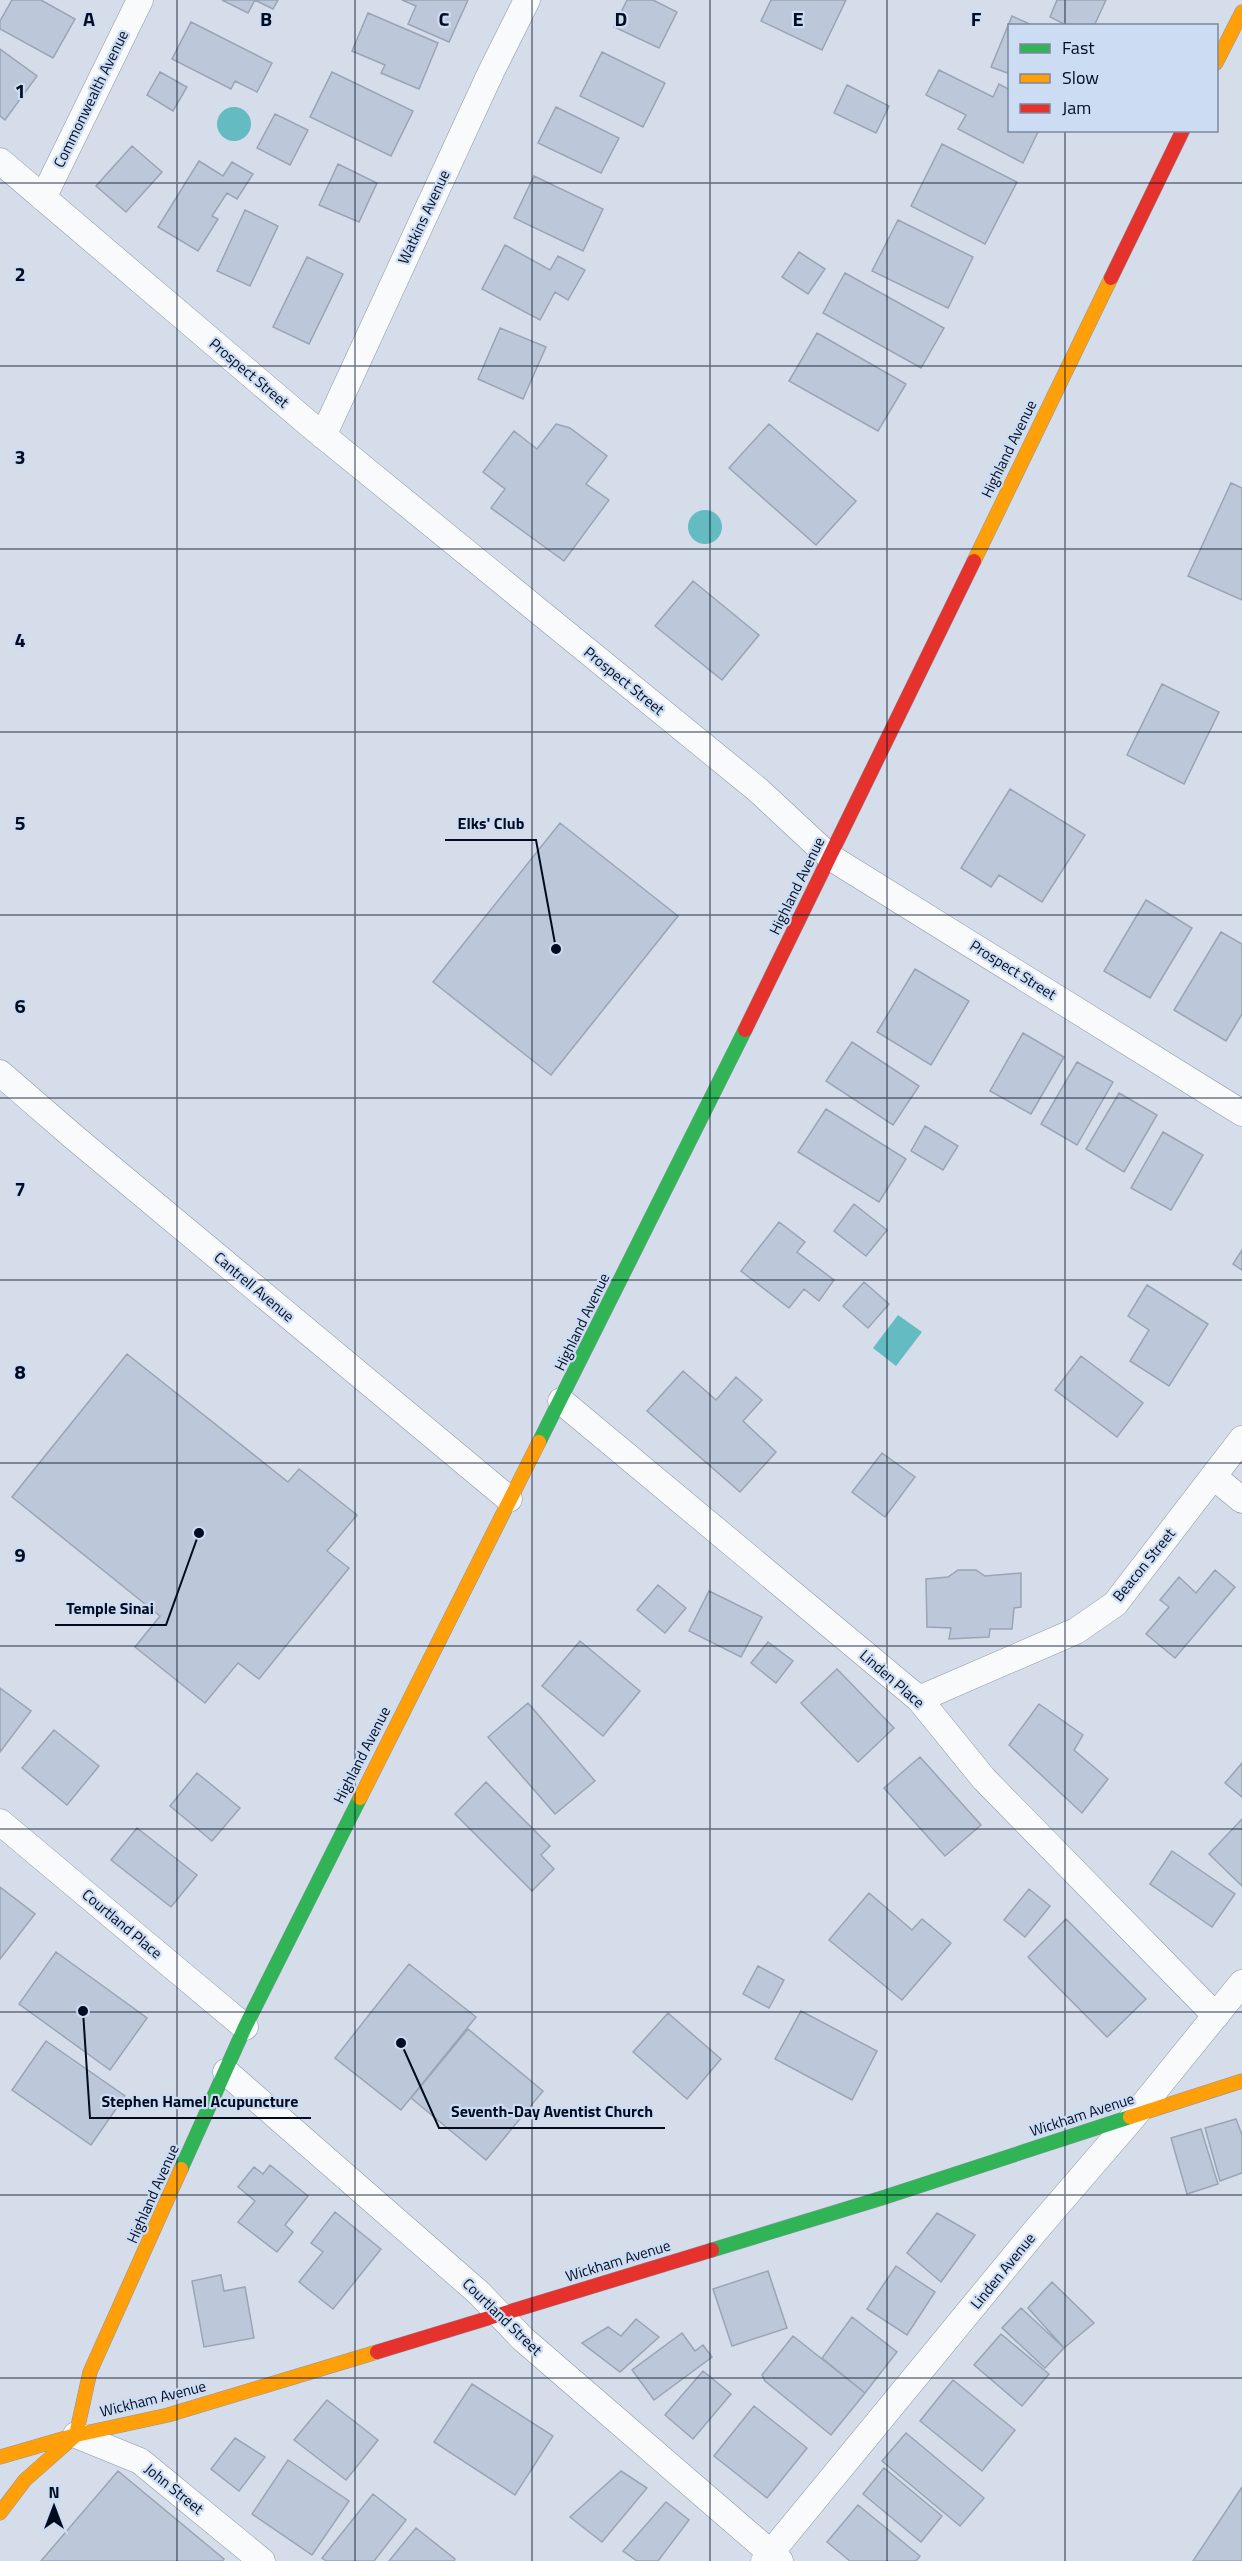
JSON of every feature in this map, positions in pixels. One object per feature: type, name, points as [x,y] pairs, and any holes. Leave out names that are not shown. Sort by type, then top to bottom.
[{"type":"street","name":"Commonwealth Avenue","points":[[43,198],[140,0]]},
{"type":"street","name":"Watkins Avenue","points":[[323,435],[491,72],[527,0]]},
{"type":"street","points":[[1218,59],[1242,12]]},
{"type":"street","name":"Highland Avenue","points":[[76,2435],[90,2372],[245,2027],[509,1499],[561,1401],[830,857],[1182,132]]},
{"type":"street","name":"Prospect Street","points":[[0,161],[323,435],[758,790],[830,857],[1242,1113]]},
{"type":"street","name":"Cantrell Avenue","points":[[0,1073],[509,1499]]},
{"type":"street","name":"Linden Place","points":[[561,1401],[919,1699],[984,1779],[1216,2016]]},
{"type":"street","name":"Beacon Street","points":[[919,1699],[1076,1631],[1115,1604],[1242,1439]]},
{"type":"street","points":[[1214,1477],[1242,1500]]},
{"type":"street","name":"Courtland Place","points":[[0,1822],[245,2027]]},
{"type":"street","name":"Linden Avenue","points":[[772,2559],[1029,2240],[1136,2115],[1242,1983]]},
{"type":"street","name":"Courtland Street","points":[[226,2072],[479,2293],[523,2339],[772,2559]]},
{"type":"street","name":"Wickham Avenue","points":[[0,2457],[76,2435],[168,2415],[882,2198],[1242,2081]]},
{"type":"street","points":[[0,2513],[19,2487],[76,2435]]},
{"type":"street","name":"John Street","points":[[76,2435],[140,2461],[262,2561]]},
{"type":"water","points":[[234,107],[246,112],[251,124],[246,136],[234,141],[222,136],[217,124],[222,112]]},
{"type":"water","points":[[705,510],[717,515],[722,527],[717,539],[705,544],[693,539],[688,527],[693,515]]},
{"type":"water","points":[[898,1315],[922,1332],[896,1366],[873,1348]]},
{"type":"building","points":[[12,0],[41,0],[75,19],[53,58],[0,29],[0,21]]},
{"type":"building","points":[[222,0],[255,0],[248,13]]},
{"type":"building","points":[[255,0],[278,0],[273,9]]},
{"type":"building","points":[[402,0],[468,0],[449,42],[408,24],[416,6]]},
{"type":"building","points":[[627,0],[653,0],[677,12],[659,48],[614,27]]},
{"type":"building","points":[[771,0],[846,0],[822,50],[761,21]]},
{"type":"building","points":[[1057,0],[1106,0],[1095,24],[1064,24],[1050,17]]},
{"type":"building","points":[[368,13],[438,43],[419,89],[381,73],[385,65],[352,51]]},
{"type":"building","points":[[1012,16],[1030,24],[1009,24]]},
{"type":"building","points":[[191,22],[272,63],[257,92],[235,81],[231,89],[172,59]]},
{"type":"building","points":[[1008,26],[1008,73],[991,67]]},
{"type":"building","points":[[0,49],[37,76],[5,120],[0,116]]},
{"type":"building","points":[[602,52],[665,83],[643,127],[580,96]]},
{"type":"building","points":[[939,70],[993,97],[999,84],[1008,89],[1008,132],[1038,132],[1023,163],[958,129],[966,115],[926,95]]},
{"type":"building","points":[[160,72],[187,87],[173,111],[147,95]]},
{"type":"building","points":[[332,72],[413,111],[391,156],[310,117]]},
{"type":"building","points":[[847,85],[889,106],[876,133],[834,113]]},
{"type":"building","points":[[556,107],[619,138],[601,173],[538,143]]},
{"type":"building","points":[[275,114],[308,130],[290,165],[257,148]]},
{"type":"building","points":[[942,144],[1017,182],[985,244],[911,206]]},
{"type":"building","points":[[132,146],[162,172],[126,212],[96,186]]},
{"type":"building","points":[[199,161],[223,176],[232,162],[253,174],[237,199],[227,193],[212,216],[218,219],[198,251],[158,227]]},
{"type":"building","points":[[338,164],[377,183],[359,222],[319,205]]},
{"type":"building","points":[[534,176],[603,209],[583,251],[514,218]]},
{"type":"building","points":[[245,210],[278,226],[250,286],[217,271]]},
{"type":"building","points":[[898,220],[973,257],[948,308],[872,271]]},
{"type":"building","points":[[505,245],[550,270],[558,256],[585,270],[568,300],[555,292],[540,320],[482,289]]},
{"type":"building","points":[[799,252],[825,269],[808,294],[782,277]]},
{"type":"building","points":[[307,257],[343,274],[309,344],[273,327]]},
{"type":"building","points":[[845,273],[944,328],[921,368],[823,313]]},
{"type":"building","points":[[500,328],[546,347],[523,399],[478,379]]},
{"type":"building","points":[[817,333],[906,384],[878,431],[789,381]]},
{"type":"building","points":[[556,424],[570,428],[607,456],[586,484],[609,500],[564,561],[491,508],[505,489],[483,472],[514,431],[537,449]]},
{"type":"building","points":[[769,424],[856,501],[816,545],[729,468]]},
{"type":"building","points":[[1231,483],[1242,488],[1242,600],[1188,576]]},
{"type":"building","points":[[693,581],[759,635],[722,680],[655,626]]},
{"type":"building","points":[[1162,684],[1219,712],[1184,784],[1127,755]]},
{"type":"building","points":[[1010,789],[1085,835],[1042,902],[999,875],[991,887],[961,868]]},
{"type":"building","points":[[560,823],[678,916],[551,1075],[433,982]]},
{"type":"building","points":[[1146,900],[1192,928],[1150,998],[1104,971]]},
{"type":"building","points":[[1221,932],[1242,944],[1242,1014],[1226,1041],[1174,1010]]},
{"type":"building","points":[[915,969],[969,1001],[931,1065],[877,1032]]},
{"type":"building","points":[[1023,1033],[1064,1057],[1031,1114],[990,1091]]},
{"type":"building","points":[[852,1042],[919,1086],[893,1125],[826,1081]]},
{"type":"building","points":[[1077,1062],[1113,1082],[1077,1145],[1041,1124]]},
{"type":"building","points":[[1119,1093],[1157,1115],[1124,1172],[1086,1149]]},
{"type":"building","points":[[826,1109],[906,1159],[879,1202],[798,1152]]},
{"type":"building","points":[[925,1126],[958,1146],[943,1170],[911,1151]]},
{"type":"building","points":[[1163,1132],[1203,1155],[1171,1210],[1131,1188]]},
{"type":"building","points":[[854,1204],[887,1230],[866,1256],[834,1231]]},
{"type":"building","points":[[779,1222],[805,1242],[797,1252],[834,1280],[819,1301],[804,1289],[789,1308],[741,1271]]},
{"type":"building","points":[[1242,1250],[1242,1270],[1233,1264]]},
{"type":"building","points":[[864,1282],[889,1304],[868,1328],[843,1306]]},
{"type":"building","points":[[1147,1285],[1208,1324],[1169,1386],[1130,1361],[1149,1330],[1128,1316]]},
{"type":"building","points":[[127,1354],[288,1482],[299,1469],[357,1515],[327,1551],[349,1568],[259,1679],[238,1663],[205,1703],[135,1647],[160,1616],[12,1497]]},
{"type":"building","points":[[1081,1356],[1143,1403],[1117,1437],[1055,1390]]},
{"type":"building","points":[[683,1371],[716,1400],[736,1377],[762,1400],[743,1421],[776,1452],[740,1492],[647,1411]]},
{"type":"building","points":[[882,1453],[915,1477],[885,1517],[852,1492]]},
{"type":"building","points":[[958,1570],[976,1570],[985,1576],[1021,1573],[1021,1607],[1014,1608],[1012,1629],[990,1629],[989,1637],[949,1639],[951,1628],[927,1627],[926,1579],[948,1577]]},
{"type":"building","points":[[1215,1570],[1235,1587],[1175,1658],[1146,1634],[1169,1607],[1160,1600],[1179,1577],[1196,1593]]},
{"type":"building","points":[[658,1585],[686,1608],[665,1633],[637,1610]]},
{"type":"building","points":[[709,1591],[762,1617],[741,1657],[689,1631]]},
{"type":"building","points":[[580,1641],[640,1691],[603,1736],[542,1686]]},
{"type":"building","points":[[768,1642],[793,1661],[776,1683],[751,1663]]},
{"type":"building","points":[[837,1669],[894,1728],[858,1762],[801,1703]]},
{"type":"building","points":[[0,1688],[31,1711],[0,1752]]},
{"type":"building","points":[[528,1703],[595,1781],[555,1814],[488,1737]]},
{"type":"building","points":[[1039,1704],[1083,1735],[1074,1750],[1108,1779],[1082,1813],[1009,1745]]},
{"type":"building","points":[[54,1730],[99,1766],[67,1805],[22,1768]]},
{"type":"building","points":[[920,1757],[981,1825],[945,1856],[884,1788]]},
{"type":"building","points":[[1242,1763],[1242,1797],[1225,1783]]},
{"type":"building","points":[[197,1773],[240,1808],[212,1841],[170,1806]]},
{"type":"building","points":[[486,1782],[550,1846],[541,1855],[554,1869],[532,1891],[455,1814]]},
{"type":"building","points":[[1242,1819],[1242,1886],[1209,1854]]},
{"type":"building","points":[[137,1828],[197,1875],[171,1907],[111,1860]]},
{"type":"building","points":[[1172,1851],[1235,1894],[1212,1927],[1150,1884]]},
{"type":"building","points":[[0,1887],[35,1914],[0,1959]]},
{"type":"building","points":[[1029,1889],[1050,1906],[1025,1937],[1004,1920]]},
{"type":"building","points":[[869,1893],[912,1930],[922,1919],[951,1943],[902,2000],[829,1940]]},
{"type":"building","points":[[1066,1919],[1146,1999],[1107,2037],[1028,1957]]},
{"type":"building","points":[[56,1952],[147,2018],[110,2070],[19,2004]]},
{"type":"building","points":[[409,1964],[476,2017],[401,2110],[335,2058]]},
{"type":"building","points":[[758,1966],[784,1980],[769,2008],[743,1994]]},
{"type":"building","points":[[801,2011],[877,2051],[852,2100],[775,2059]]},
{"type":"building","points":[[668,2013],[721,2059],[687,2099],[633,2052]]},
{"type":"building","points":[[468,2029],[543,2091],[486,2160],[411,2098]]},
{"type":"building","points":[[46,2041],[125,2096],[91,2145],[12,2090]]},
{"type":"building","points":[[1236,2119],[1242,2135],[1242,2173],[1220,2181],[1205,2128]]},
{"type":"building","points":[[1201,2129],[1218,2184],[1187,2194],[1171,2138]]},
{"type":"building","points":[[270,2165],[308,2196],[285,2225],[293,2232],[277,2252],[238,2222],[255,2201],[238,2187],[254,2167],[263,2174]]},
{"type":"building","points":[[335,2212],[381,2249],[333,2309],[299,2282],[323,2252],[311,2243]]},
{"type":"building","points":[[937,2213],[975,2235],[941,2282],[907,2253]]},
{"type":"building","points":[[896,2266],[935,2292],[907,2335],[867,2309]]},
{"type":"building","points":[[768,2271],[787,2328],[732,2346],[713,2289]]},
{"type":"building","points":[[221,2275],[224,2291],[245,2287],[254,2338],[204,2347],[192,2281]]},
{"type":"building","points":[[1052,2282],[1094,2323],[1064,2348],[1028,2308]]},
{"type":"building","points":[[1021,2308],[1064,2348],[1045,2368],[1002,2328]]},
{"type":"building","points":[[852,2317],[897,2352],[865,2393],[822,2358]]},
{"type":"building","points":[[636,2319],[659,2337],[620,2372],[582,2343],[608,2327],[621,2336]]},
{"type":"building","points":[[682,2333],[695,2351],[703,2345],[712,2357],[654,2400],[632,2370]]},
{"type":"building","points":[[1001,2334],[1049,2374],[1022,2406],[974,2365]]},
{"type":"building","points":[[793,2336],[865,2393],[831,2435],[765,2381],[762,2375]]},
{"type":"building","points":[[703,2371],[731,2394],[693,2439],[665,2415]]},
{"type":"building","points":[[953,2380],[1015,2430],[982,2471],[920,2421]]},
{"type":"building","points":[[472,2384],[553,2436],[515,2495],[434,2442]]},
{"type":"building","points":[[327,2400],[378,2440],[346,2480],[294,2440]]},
{"type":"building","points":[[754,2406],[807,2448],[767,2498],[714,2456]]},
{"type":"building","points":[[906,2433],[984,2498],[960,2526],[882,2461]]},
{"type":"building","points":[[235,2438],[265,2457],[239,2491],[211,2469]]},
{"type":"building","points":[[288,2460],[349,2501],[312,2555],[252,2514]]},
{"type":"building","points":[[884,2468],[942,2516],[921,2542],[863,2494]]},
{"type":"building","points":[[118,2471],[224,2559],[223,2561],[41,2561]]},
{"type":"building","points":[[621,2471],[647,2488],[602,2542],[570,2517]]},
{"type":"building","points":[[1242,2487],[1242,2561],[1193,2561],[1240,2490]]},
{"type":"building","points":[[373,2494],[406,2520],[374,2561],[326,2561],[322,2558]]},
{"type":"building","points":[[666,2502],[689,2520],[658,2561],[637,2561],[623,2551]]},
{"type":"building","points":[[858,2505],[920,2556],[916,2561],[850,2561],[827,2542]]},
{"type":"building","points":[[416,2528],[455,2559],[454,2561],[389,2561]]},
{"type":"traffic: fast","points":[[539,1442],[745,1030]]},
{"type":"traffic: fast","points":[[181,2169],[245,2027],[360,1798]]},
{"type":"traffic: fast","points":[[712,2250],[882,2198],[1130,2117]]},
{"type":"traffic: slow","points":[[1218,59],[1242,12]]},
{"type":"traffic: slow","points":[[974,561],[1111,278]]},
{"type":"traffic: slow","points":[[360,1798],[539,1442]]},
{"type":"traffic: slow","points":[[1130,2117],[1242,2081]]},
{"type":"traffic: slow","points":[[0,2513],[25,2480],[76,2435],[90,2372],[181,2169]]},
{"type":"traffic: slow","points":[[0,2457],[76,2435],[168,2415],[377,2352]]},
{"type":"traffic: jam","points":[[1111,278],[1182,132]]},
{"type":"traffic: jam","points":[[745,1030],[974,561]]},
{"type":"traffic: jam","points":[[377,2352],[712,2250]]},
{"type":"place","name":"Elks' Club","points":[[556,949]]},
{"type":"place","name":"Temple Sinai","points":[[199,1533]]},
{"type":"place","name":"Stephen Hamel Acupuncture","points":[[83,2011]]},
{"type":"place","name":"Seventh-Day Aventist Church","points":[[401,2043]]}]
